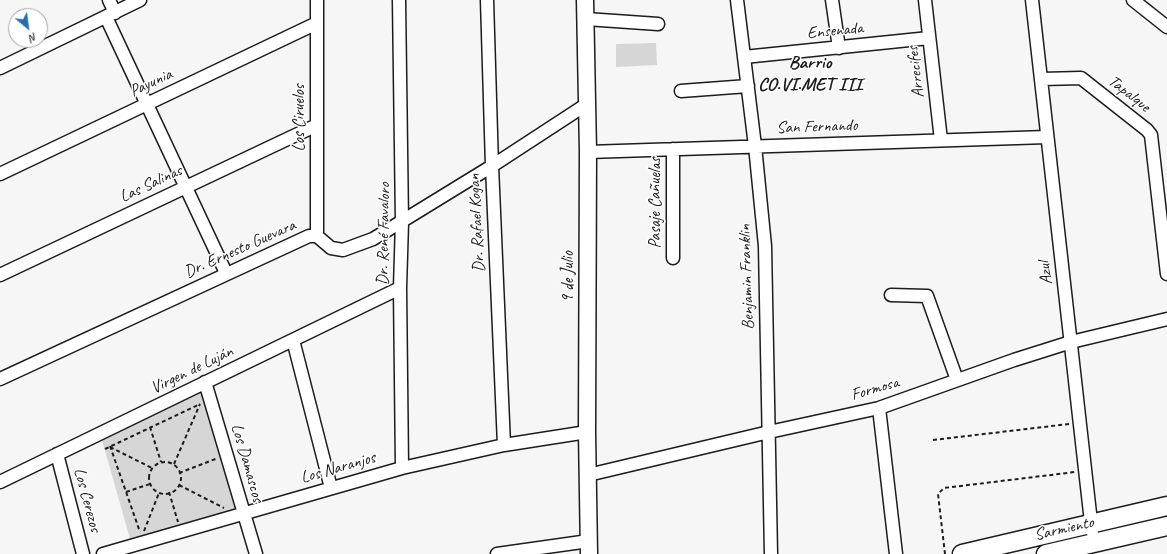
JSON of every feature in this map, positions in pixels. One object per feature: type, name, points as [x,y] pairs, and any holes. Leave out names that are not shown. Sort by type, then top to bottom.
[{"type":"main road","name":"Sarmiento","points":[[962,554],[1167,506]]},
{"type":"main road","name":"Sarmiento","points":[[1046,554],[1167,526]]},
{"type":"street","points":[[109,0],[111,15],[146,104],[226,273]]},
{"type":"street","points":[[0,68],[140,0]]},
{"type":"street","name":"Los Ciruelos","points":[[317,0],[317,236]]},
{"type":"street","name":"Dr. René Favaloro","points":[[399,0],[402,222],[400,288],[402,468]]},
{"type":"street","name":"Dr. Rafael Kogan","points":[[487,0],[492,166],[504,445]]},
{"type":"street","name":"9 de Julio","points":[[585,0],[588,152],[587,432],[589,547]]},
{"type":"street","name":"Benjamin Franklin","points":[[737,0],[755,146],[765,246],[770,554]]},
{"type":"street","points":[[832,0],[839,48]]},
{"type":"street","name":"Arrecifes","points":[[925,0],[941,140]]},
{"type":"street","name":"Azul","points":[[1032,0],[1094,543]]},
{"type":"street","points":[[1133,0],[1167,27]]},
{"type":"street","points":[[586,19],[658,24]]},
{"type":"street","name":"Payunia","points":[[0,174],[317,23]]},
{"type":"street","name":"Ensenada","points":[[744,57],[929,38]]},
{"type":"street","name":"Tapalque","points":[[1042,79],[1081,78],[1147,130],[1151,135],[1163,201],[1167,274]]},
{"type":"street","points":[[681,91],[748,86]]},
{"type":"street","name":"Dr. Ernesto Guevara","points":[[0,379],[226,273],[309,236],[317,236],[331,248],[343,250],[373,239],[492,166],[587,104]]},
{"type":"street","name":"Las Salinas","points":[[0,275],[317,125]]},
{"type":"street","name":"San Fernando","points":[[588,152],[1047,137]]},
{"type":"street","name":"Pasaje Cañuelas","points":[[673,149],[673,258]]},
{"type":"street","name":"Virgen de Luján","points":[[0,482],[400,288]]},
{"type":"street","points":[[891,295],[927,296],[957,380]]},
{"type":"street","name":"Formosa","points":[[588,475],[769,432],[879,408],[1071,342],[1167,319]]},
{"type":"street","points":[[293,340],[331,488]]},
{"type":"street","name":"Los Damascos","points":[[205,382],[205,401],[227,455],[256,554]]},
{"type":"street","points":[[879,408],[896,554]]},
{"type":"street","name":"Los Naranjos","points":[[103,554],[402,468],[504,445],[587,432]]},
{"type":"street","name":"Los Cerezos","points":[[57,454],[84,554]]},
{"type":"street","points":[[497,554],[589,547]]},
{"type":"path","points":[[104,449],[205,401]]},
{"type":"path","points":[[174,464],[205,401]]},
{"type":"path","points":[[933,440],[1080,423]]},
{"type":"path","points":[[150,427],[161,462]]},
{"type":"path","points":[[110,446],[152,468]]},
{"type":"path","points":[[110,446],[142,536],[159,493]]},
{"type":"path","points":[[180,473],[227,455]]},
{"type":"path","points":[[161,462],[174,464],[180,473],[181,478],[179,485],[175,490],[159,493],[150,484],[148,479],[152,468],[161,462]]},
{"type":"path","points":[[944,554],[938,494],[944,488],[1085,471]]},
{"type":"path","points":[[126,492],[150,484]]},
{"type":"path","points":[[179,485],[230,511]]},
{"type":"path","points":[[170,492],[181,532]]},
{"type":"shaded area","points":[[656,43],[657,65],[616,67],[616,44]]},
{"type":"shaded area","points":[[205,382],[244,513],[132,546],[100,433]]},
{"type":"district","name":"Barrio CO.VI.MET III","points":[[810,74]]}]
